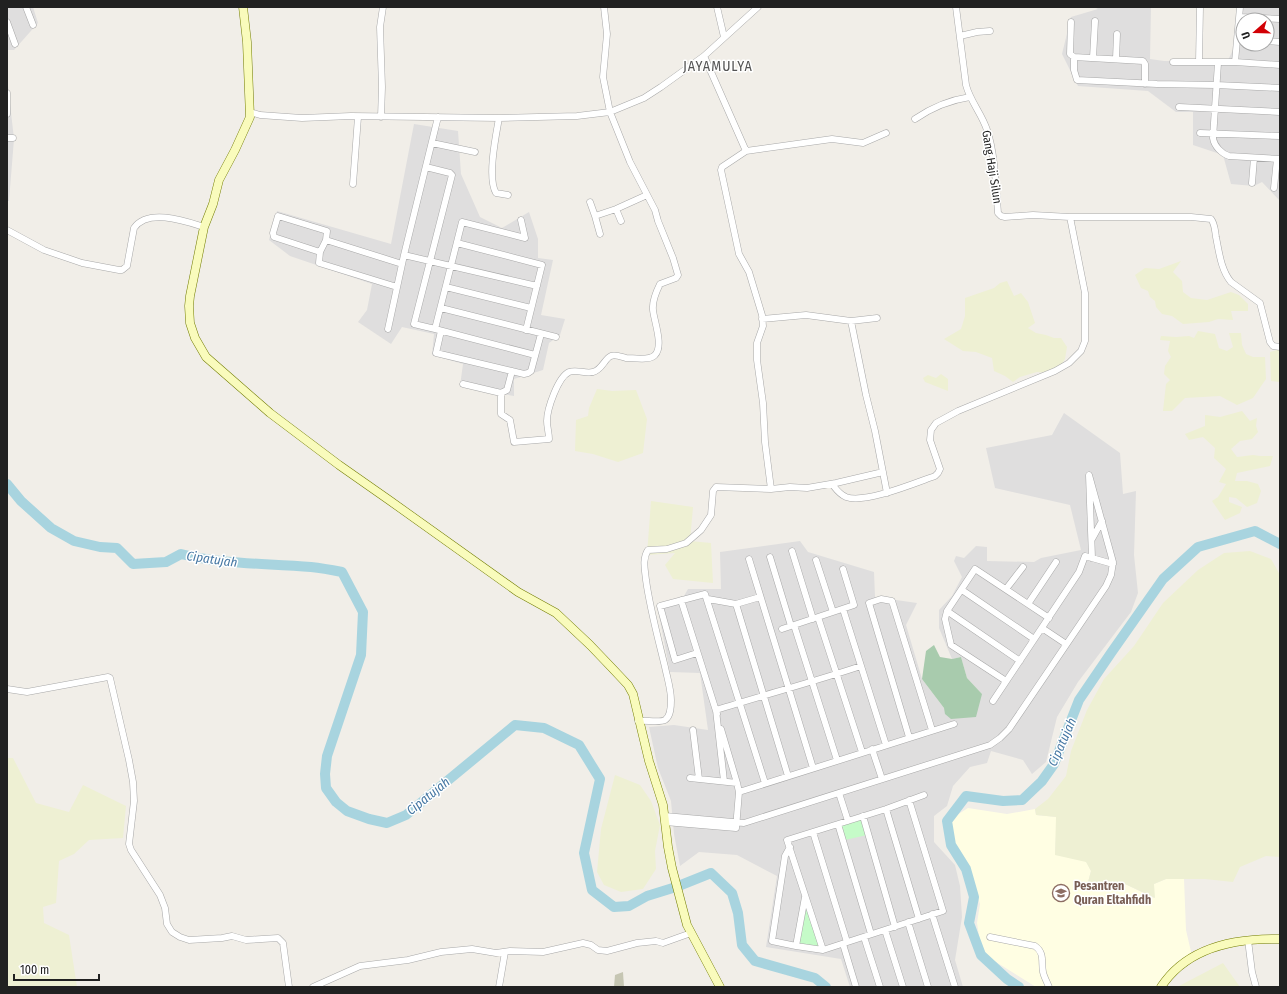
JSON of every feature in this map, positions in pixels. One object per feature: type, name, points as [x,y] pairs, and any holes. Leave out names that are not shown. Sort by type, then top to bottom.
[{"type":"street","points":[[26,7],[33,25]]},
{"type":"street","points":[[243,7],[247,42],[250,117],[219,180],[214,204],[204,227],[189,306],[189,316],[192,329],[199,347],[206,357],[270,414],[518,592],[556,613],[590,645],[628,685],[633,694],[638,721],[653,777],[660,793],[672,868],[687,925],[720,987]]},
{"type":"street","points":[[381,117],[382,87],[380,27],[382,7]]},
{"type":"street","points":[[501,393],[501,414],[510,420],[514,442],[550,439],[547,420],[554,395],[562,377],[567,373],[574,371],[593,372],[600,368],[612,355],[626,358],[649,358],[655,355],[658,351],[659,337],[653,310],[655,294],[660,284],[676,278],[678,275],[655,210],[630,162],[610,112],[603,78],[607,34],[604,7]]},
{"type":"street","points":[[717,7],[724,37]]},
{"type":"street","points":[[250,112],[260,115],[302,118],[358,116],[499,118],[577,116],[610,112],[644,98],[661,87],[704,56],[758,7]]},
{"type":"street","name":"Gang Haji Silun","points":[[956,7],[966,85],[970,97],[984,122],[988,134],[994,171],[998,213],[1005,217],[1034,215],[1070,217]]},
{"type":"street","points":[[1199,62],[1200,7]]},
{"type":"street","points":[[1093,58],[1095,21]]},
{"type":"street","points":[[7,22],[15,44]]},
{"type":"street","points":[[1071,22],[1070,54],[1074,57],[1144,61],[1145,84]]},
{"type":"street","points":[[960,36],[990,31]]},
{"type":"street","points":[[1116,59],[1117,34]]},
{"type":"street","points":[[1234,62],[1237,52]]},
{"type":"street","points":[[704,56],[746,151]]},
{"type":"street","points":[[1074,57],[1074,70],[1077,80],[1145,84],[1216,84],[1280,88]]},
{"type":"street","points":[[1173,62],[1234,62],[1280,65]]},
{"type":"street","points":[[1218,63],[1214,144],[1225,155],[1229,156],[1278,159],[1274,188]]},
{"type":"street","points":[[7,93],[7,114]]},
{"type":"street","points":[[915,118],[950,101],[970,97]]},
{"type":"street","points":[[1179,107],[1280,112]]},
{"type":"street","points":[[353,184],[358,116]]},
{"type":"street","points":[[388,329],[404,255],[438,117]]},
{"type":"street","points":[[499,118],[493,161],[493,185],[496,193],[508,195]]},
{"type":"street","points":[[771,489],[764,442],[763,403],[757,360],[758,343],[763,326],[762,319],[749,272],[739,254],[721,170],[724,164],[746,151],[832,139],[863,143],[886,133]]},
{"type":"street","points":[[1200,133],[1280,136]]},
{"type":"street","points":[[432,143],[475,152]]},
{"type":"street","points":[[1252,183],[1254,158]]},
{"type":"street","points":[[426,167],[450,173],[452,175],[414,324],[535,355]]},
{"type":"street","points":[[595,216],[616,209],[647,195]]},
{"type":"street","points":[[590,202],[600,234]]},
{"type":"street","points":[[616,209],[621,222]]},
{"type":"street","points":[[320,252],[274,237],[273,233],[278,216],[280,215],[327,231],[326,240],[320,252],[319,263],[397,286]]},
{"type":"street","points":[[7,230],[44,250],[82,263],[122,270],[127,266],[134,228],[144,219],[158,217],[181,220],[204,227]]},
{"type":"street","points":[[832,484],[839,493],[851,498],[864,498],[887,493],[936,476],[940,469],[930,440],[930,434],[936,423],[958,411],[1055,371],[1069,363],[1084,347],[1086,328],[1085,293],[1070,217],[1191,217],[1211,219],[1214,224],[1220,258],[1228,278],[1231,282],[1260,303],[1270,342],[1273,346],[1280,347]]},
{"type":"street","points":[[521,220],[525,238],[462,222],[440,308],[436,354],[524,374],[531,371],[541,334]]},
{"type":"street","points":[[326,240],[402,264]]},
{"type":"street","points":[[457,243],[542,264],[526,330]]},
{"type":"street","points":[[404,255],[537,286]]},
{"type":"street","points":[[446,287],[531,308]]},
{"type":"street","points":[[440,308],[556,337]]},
{"type":"street","points":[[762,319],[806,315],[852,321],[876,318]]},
{"type":"street","points":[[852,321],[887,493]]},
{"type":"street","points":[[463,384],[501,393],[507,390],[512,371]]},
{"type":"street","points":[[638,721],[649,720],[656,722],[665,720],[669,715],[671,703],[649,601],[644,560],[646,552],[651,549],[667,549],[686,543],[701,530],[711,515],[712,491],[716,487],[771,489],[790,487],[807,488],[832,484],[883,472]]},
{"type":"street","points":[[665,819],[744,823],[990,745],[1009,729],[1106,586],[1111,575],[1113,562],[1089,475],[1092,558]]},
{"type":"street","points":[[1091,540],[1102,521]]},
{"type":"street","points":[[792,551],[837,674],[862,752]]},
{"type":"street","points":[[993,701],[1079,572],[1084,556],[1113,564]]},
{"type":"street","points":[[770,557],[837,760]]},
{"type":"street","points":[[749,558],[813,768]]},
{"type":"street","points":[[816,560],[833,612]]},
{"type":"street","points":[[1028,604],[1056,562]]},
{"type":"street","points":[[1006,589],[1023,567]]},
{"type":"street","points":[[782,629],[854,606],[843,569]]},
{"type":"street","points":[[1006,681],[951,645],[945,619],[975,569],[1049,618]]},
{"type":"street","points":[[962,590],[1034,639]]},
{"type":"street","points":[[697,653],[675,660],[660,606],[705,594],[765,783]]},
{"type":"street","points":[[708,600],[736,604],[760,597]]},
{"type":"street","points":[[909,737],[869,603],[881,599],[892,600],[932,730]]},
{"type":"street","points":[[682,600],[740,792],[737,822]]},
{"type":"street","points":[[736,604],[788,776]]},
{"type":"street","points":[[843,609],[886,745]]},
{"type":"street","points":[[948,612],[1020,661]]},
{"type":"street","points":[[1042,628],[1066,644]]},
{"type":"street","points":[[716,710],[861,666]]},
{"type":"street","points":[[7,689],[27,692],[110,678],[132,778],[134,801],[129,844],[131,850],[160,895],[165,908],[167,924],[172,932],[189,940],[232,936],[246,940],[278,938],[283,943],[289,987]]},
{"type":"street","points":[[716,710],[724,781]]},
{"type":"street","points":[[740,792],[909,737],[954,724]]},
{"type":"street","points":[[693,730],[699,779]]},
{"type":"street","points":[[872,749],[882,779]]},
{"type":"street","points":[[690,778],[737,783]]},
{"type":"street","points":[[839,793],[848,821]]},
{"type":"street","points":[[823,950],[788,840],[886,809],[924,795]]},
{"type":"street","points":[[790,846],[785,856],[772,941],[823,950],[943,911],[909,800]]},
{"type":"street","points":[[886,809],[919,919]]},
{"type":"street","points":[[863,816],[895,927]]},
{"type":"street","points":[[838,824],[871,934]]},
{"type":"street","points":[[813,832],[856,987]]},
{"type":"street","points":[[796,946],[806,895]]},
{"type":"street","points":[[932,914],[955,987]]},
{"type":"street","points":[[908,922],[928,987]]},
{"type":"street","points":[[885,930],[903,987]]},
{"type":"street","points":[[313,987],[352,969],[371,964],[408,960],[442,952],[472,949],[496,953],[543,952],[583,944],[591,945],[598,950],[607,952],[638,943],[656,941],[663,944],[691,932]]},
{"type":"street","points":[[864,937],[880,987]]},
{"type":"street","points":[[990,937],[1035,946],[1040,949],[1042,954],[1043,972],[1049,987]]},
{"type":"street","points":[[1161,987],[1174,970],[1192,958],[1223,944],[1248,940],[1280,939]]},
{"type":"street","points":[[1248,940],[1251,965],[1256,987]]},
{"type":"street","points":[[499,987],[505,952]]},
{"type":"shaded area","points":[[7,7],[33,7],[38,23],[14,50],[7,50]]},
{"type":"shaded area","points":[[1094,7],[1151,7],[1150,59],[1164,61],[1227,62],[1235,46],[1235,52],[1275,52],[1275,12],[1238,12],[1238,7],[1280,7],[1280,201],[1262,182],[1254,186],[1231,184],[1223,155],[1193,145],[1193,112],[1176,112],[1148,91],[1078,86],[1062,54],[1071,17],[1098,9]]},
{"type":"shaded area","points":[[7,77],[14,139],[9,201],[7,201]]},
{"type":"shaded area","points":[[414,124],[458,131],[461,174],[480,217],[502,228],[529,212],[538,239],[538,258],[553,260],[541,315],[565,319],[560,335],[549,343],[543,370],[514,379],[514,396],[460,386],[463,364],[432,355],[434,334],[402,327],[391,344],[358,322],[367,310],[372,284],[290,256],[269,240],[277,211],[391,244]]},
{"type":"shaded area","points":[[1181,261],[1173,272],[1182,281],[1183,292],[1191,298],[1207,300],[1231,292],[1239,295],[1248,304],[1248,311],[1231,311],[1233,320],[1218,319],[1209,322],[1183,324],[1172,316],[1162,314],[1156,307],[1155,301],[1150,297],[1148,291],[1141,288],[1135,275],[1145,268],[1159,269]]},
{"type":"shaded area","points":[[1007,281],[1014,296],[1021,293],[1028,302],[1035,323],[1028,328],[1036,333],[1054,338],[1061,338],[1067,347],[1065,359],[1058,370],[1049,373],[1037,372],[1020,377],[1013,382],[994,371],[992,358],[976,352],[963,351],[944,339],[961,329],[965,316],[965,298],[994,288],[1000,283]]},
{"type":"shaded area","points":[[1198,331],[1215,334],[1219,348],[1227,351],[1233,347],[1229,333],[1241,333],[1242,345],[1246,354],[1253,357],[1265,357],[1266,379],[1253,398],[1237,405],[1220,396],[1185,398],[1172,411],[1163,411],[1166,384],[1170,380],[1164,374],[1165,366],[1171,357],[1168,351],[1170,341],[1160,340],[1161,336],[1189,336],[1194,338]]},
{"type":"shaded area","points":[[1280,349],[1280,382],[1271,381],[1270,352]]},
{"type":"shaded area","points":[[941,374],[948,379],[948,391],[925,382],[923,378],[928,375],[936,378]]},
{"type":"shaded area","points":[[597,389],[612,391],[636,390],[647,419],[643,453],[618,462],[593,454],[575,451],[576,420],[588,416],[589,408]]},
{"type":"shaded area","points":[[1242,411],[1250,421],[1257,418],[1256,426],[1258,432],[1252,439],[1240,441],[1231,449],[1237,457],[1253,455],[1273,456],[1270,466],[1237,473],[1235,481],[1247,481],[1258,484],[1261,491],[1257,503],[1247,507],[1236,498],[1229,497],[1229,502],[1242,507],[1240,513],[1225,520],[1212,501],[1218,497],[1226,484],[1219,482],[1226,469],[1214,458],[1215,448],[1203,437],[1189,440],[1185,434],[1205,426],[1205,415],[1220,417]]},
{"type":"shaded area","points":[[1064,413],[1120,453],[1123,494],[1136,491],[1134,555],[1138,593],[1131,612],[1078,682],[1057,717],[1046,762],[1032,774],[1023,760],[991,751],[987,763],[970,767],[953,786],[947,806],[934,816],[934,842],[955,865],[960,886],[962,917],[955,960],[963,987],[850,987],[841,959],[766,947],[777,876],[737,855],[699,852],[680,866],[674,834],[671,801],[658,768],[649,727],[674,725],[708,730],[700,673],[670,672],[657,605],[684,596],[688,589],[721,589],[720,552],[800,541],[808,552],[874,572],[875,597],[917,603],[906,625],[922,679],[944,708],[982,694],[967,678],[961,657],[952,659],[939,628],[939,610],[952,596],[962,577],[954,561],[956,556],[964,558],[976,546],[987,547],[987,561],[1034,562],[1041,558],[1081,550],[1070,505],[995,488],[986,448],[1052,435]]},
{"type":"shaded area","points":[[651,501],[693,507],[690,541],[711,543],[713,583],[673,579],[665,565],[675,553],[647,555]]},
{"type":"shaded area","points":[[1250,551],[1271,559],[1280,575],[1280,857],[1266,856],[1240,867],[1233,882],[1205,879],[1166,879],[1154,884],[1155,898],[1125,884],[1089,889],[1088,882],[1091,871],[1086,862],[1055,855],[1056,817],[1036,815],[1035,809],[1048,799],[1066,776],[1071,751],[1087,710],[1104,679],[1134,646],[1163,603],[1198,570],[1224,553]]},
{"type":"shaded area","points":[[934,645],[940,657],[952,659],[961,657],[967,678],[982,694],[976,717],[951,719],[945,714],[944,708],[922,679],[926,651]]},
{"type":"shaded area","points":[[7,758],[13,758],[36,803],[69,812],[83,785],[126,806],[123,838],[89,840],[74,854],[59,861],[56,903],[43,907],[44,923],[69,935],[77,987],[7,987]]},
{"type":"shaded area","points":[[615,775],[640,785],[651,801],[660,825],[655,851],[656,869],[643,889],[621,892],[604,885],[597,872],[601,829]]},
{"type":"shaded area","name":"Pesantren Quran Eltahfidh","points":[[968,808],[1007,814],[1035,809],[1036,815],[1057,817],[1055,854],[1086,861],[1091,871],[1088,882],[1089,889],[1125,884],[1154,898],[1154,884],[1166,879],[1184,879],[1186,930],[1192,956],[1160,987],[1036,987],[988,957],[980,942],[977,923],[980,904],[968,864],[950,841],[949,831],[954,817]]},
{"type":"shaded area","points":[[1223,963],[1240,987],[1177,987]]},
{"type":"shaded area","points":[[623,972],[624,987],[614,987],[615,975]]},
{"type":"green space","points":[[862,818],[867,835],[845,840],[840,825]]},
{"type":"green space","points":[[806,900],[821,948],[797,945]]},
{"type":"waterway","name":"Cipatujah","points":[[7,484],[21,501],[51,528],[74,541],[100,547],[117,548],[133,564],[166,562],[181,554],[213,560],[311,567],[342,572],[363,612],[361,655],[327,756],[325,774],[326,788],[336,802],[347,811],[369,819],[387,823],[406,815],[515,725],[544,728],[579,745],[600,779],[584,853],[592,890],[614,907],[629,906],[647,896],[676,887],[711,873],[732,893],[738,913],[742,945],[755,961],[815,978],[826,987]]},
{"type":"waterway","name":"Cipatujah","points":[[1019,987],[1007,979],[981,955],[969,923],[974,897],[966,869],[951,845],[947,821],[966,796],[1003,801],[1022,800],[1042,781],[1054,764],[1079,700],[1163,579],[1198,547],[1255,531],[1280,544]]},
{"type":"place","name":"Pesantren Quran Eltahfidh","points":[[1061,893]]},
{"type":"district","name":"JAYAMULYA","points":[[718,66]]}]
